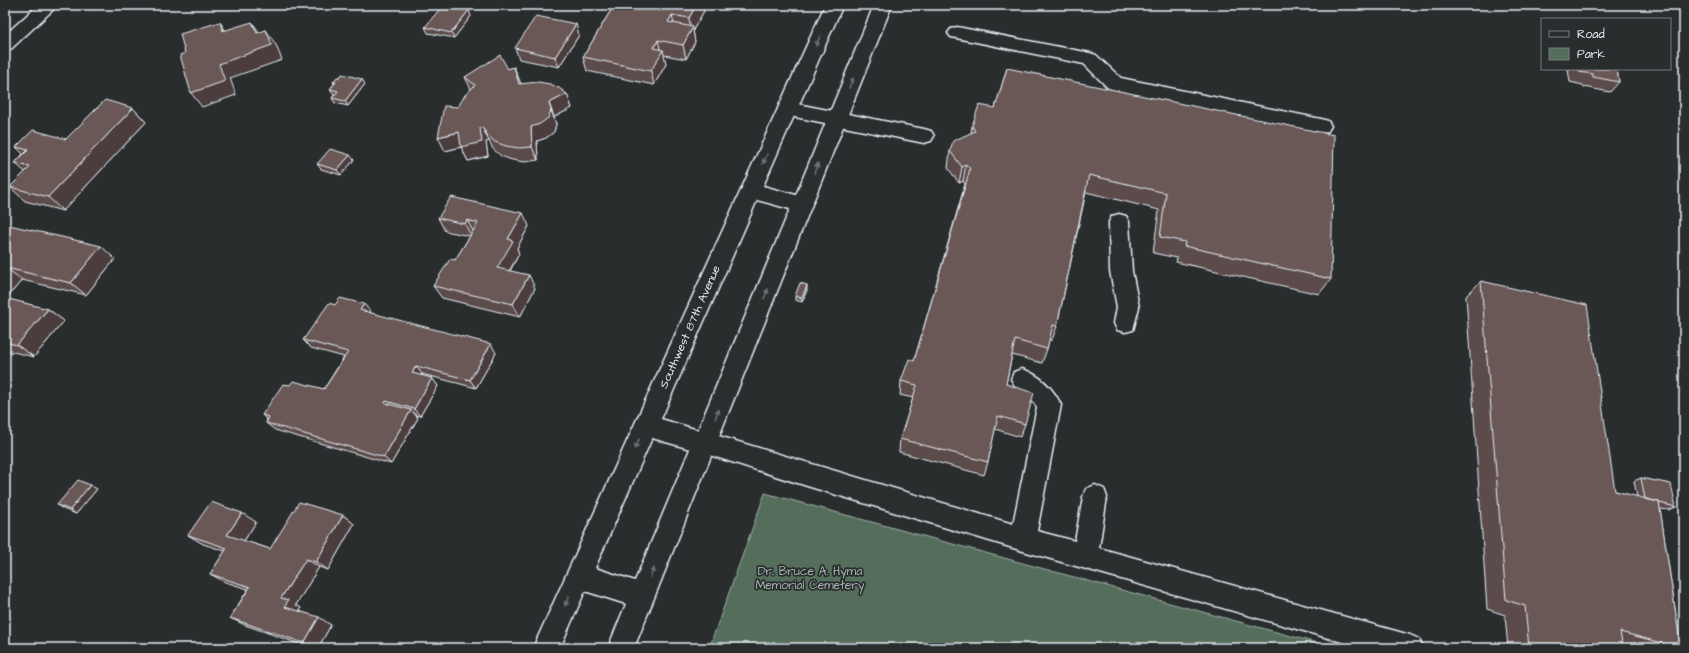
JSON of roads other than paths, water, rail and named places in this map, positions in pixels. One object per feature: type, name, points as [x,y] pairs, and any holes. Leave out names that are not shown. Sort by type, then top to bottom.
[{"type":"main road","points":[[5,45],[49,5]]},
{"type":"main road","name":"Southwest 87th Avenue","points":[[546,648],[834,5]]},
{"type":"main road","points":[[621,648],[883,5]]},
{"type":"main road","points":[[957,33],[1090,59],[1115,82],[1321,126]]},
{"type":"main road","points":[[788,109],[924,136]]},
{"type":"main road","points":[[750,191],[802,204]]},
{"type":"main road","points":[[1119,222],[1121,270],[1128,308],[1125,323]]},
{"type":"main road","points":[[1022,379],[1041,393],[1049,405],[1023,539]]},
{"type":"main road","points":[[646,425],[705,442],[807,475],[1023,539],[1410,648]]},
{"type":"main road","points":[[1085,556],[1095,497]]},
{"type":"main road","points":[[578,576],[642,596]]},
{"type":"park label","name":"Dr. Bruce A. Hyma Memorial Cemetery","points":[[810,578]]}]
